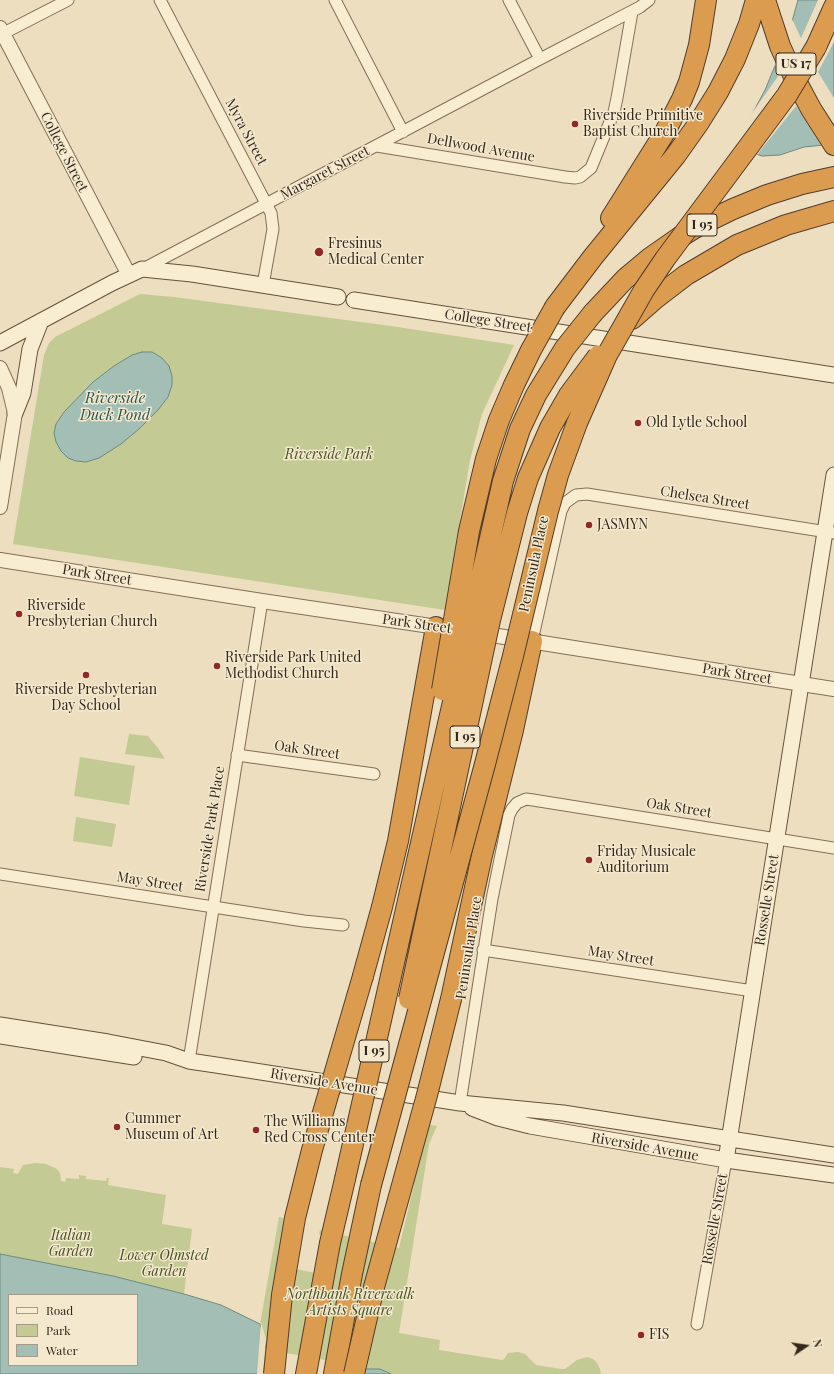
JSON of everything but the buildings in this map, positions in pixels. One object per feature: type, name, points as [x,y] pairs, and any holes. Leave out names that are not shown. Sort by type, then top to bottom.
[{"type":"highway","points":[[403,922],[469,531],[481,477],[493,438],[531,350],[555,307],[674,116],[689,82],[702,33],[706,0]]},
{"type":"highway","points":[[555,307],[597,252],[676,155],[698,124],[718,92],[734,59],[749,24],[756,0]]},
{"type":"highway","points":[[766,0],[780,46],[795,79],[811,110],[834,145]]},
{"type":"highway","name":"US 17","points":[[766,0],[794,61],[834,123]]},
{"type":"highway","points":[[816,47],[834,7]]},
{"type":"highway","points":[[371,1185],[501,704],[548,511],[576,423],[605,361],[625,322],[644,290],[665,259],[787,95],[834,18]]},
{"type":"highway","points":[[767,195],[834,169]]},
{"type":"highway","name":"I 95","points":[[306,1374],[329,1250],[344,1180],[498,499],[508,463],[520,429],[545,379],[565,348],[593,313],[625,279],[663,248],[717,216],[767,195],[802,184],[834,177]]},
{"type":"highway","name":"I 95","points":[[334,1374],[350,1281],[371,1185],[394,1067],[483,653],[503,567],[522,496],[542,444],[569,395],[601,352],[632,319],[656,298],[702,265],[751,238],[786,225],[834,211]]},
{"type":"highway","points":[[274,1374],[282,1295],[296,1212],[312,1150],[384,902],[398,841],[436,627]]},
{"type":"highway","points":[[354,1374],[374,1287],[422,1113],[451,999],[478,870],[513,730],[532,641]]},
{"type":"main road","name":"College Street","points":[[135,272],[174,271],[338,297]]},
{"type":"main road","name":"Margaret Street","points":[[0,343],[135,272]]},
{"type":"main road","name":"College Street","points":[[354,300],[834,374]]},
{"type":"main road","points":[[15,413],[23,393],[30,349],[41,321]]},
{"type":"main road","name":"Rosselle Street","points":[[726,1160],[801,684],[830,532],[834,475]]},
{"type":"main road","name":"Riverside Avenue","points":[[0,1025],[166,1053],[189,1061],[460,1103],[563,1113],[834,1155]]},
{"type":"main road","name":"Riverside Avenue","points":[[0,1036],[165,1062],[189,1061]]},
{"type":"main road","name":"Riverside Avenue","points":[[460,1103],[485,1114],[519,1124],[726,1160],[834,1175]]},
{"type":"street","points":[[1,32],[68,0]]},
{"type":"street","name":"Myra Street","points":[[160,0],[271,213],[273,229],[263,286]]},
{"type":"street","points":[[335,0],[403,132]]},
{"type":"street","points":[[509,0],[540,59]]},
{"type":"street","name":"Margaret Street","points":[[135,272],[632,12],[649,0]]},
{"type":"street","name":"Dellwood Avenue","points":[[377,146],[565,177],[580,177],[591,168],[614,112],[618,98],[632,12]]},
{"type":"street","name":"College Street","points":[[1,32],[135,272]]},
{"type":"street","name":"College Street","points":[[338,297],[354,300]]},
{"type":"street","points":[[0,368],[9,388],[15,413],[0,507]]},
{"type":"street","name":"Chelsea Street","points":[[572,497],[579,494],[587,494],[830,532]]},
{"type":"street","name":"Peninsula Place","points":[[532,641],[561,511],[565,503],[572,497]]},
{"type":"street","name":"Park Street","points":[[0,560],[532,641],[834,689]]},
{"type":"street","name":"Riverside Park Place","points":[[189,1061],[262,601]]},
{"type":"street","name":"Oak Street","points":[[237,755],[374,774]]},
{"type":"street","name":"Oak Street","points":[[519,802],[526,799],[533,800],[834,848]]},
{"type":"street","name":"Peninsular Place","points":[[460,1103],[492,899],[509,815],[513,806],[519,802]]},
{"type":"street","name":"May Street","points":[[0,874],[308,922],[344,925]]},
{"type":"street","name":"May Street","points":[[484,950],[753,992]]},
{"type":"street","name":"Rosselle Street","points":[[697,1324],[726,1160]]},
{"type":"green space","name":"Riverside Park","points":[[140,294],[174,297],[398,327],[514,345],[482,414],[470,460],[445,610],[13,544],[44,355],[49,343],[55,337]]},
{"type":"green space","points":[[129,734],[148,736],[165,759],[125,754]]},
{"type":"green space","points":[[80,757],[135,766],[129,805],[74,796]]},
{"type":"green space","points":[[76,817],[116,824],[112,847],[73,841]]},
{"type":"green space","name":"Northbank Riverwalk Artists Square","points":[[423,1124],[437,1126],[429,1144],[399,1333],[440,1340],[439,1350],[502,1360],[508,1353],[518,1352],[525,1354],[536,1365],[561,1369],[565,1369],[577,1360],[587,1357],[593,1359],[597,1363],[601,1374],[391,1374],[380,1369],[365,1369],[267,1352],[260,1324],[279,1217],[301,1222],[296,1269],[325,1275],[323,1236],[319,1234],[320,1230],[399,1248],[414,1185]]},
{"type":"green space","points":[[36,1163],[46,1164],[57,1169],[60,1173],[61,1181],[65,1182],[66,1178],[79,1179],[79,1175],[86,1176],[86,1179],[106,1181],[107,1178],[109,1178],[108,1185],[166,1195],[162,1224],[192,1229],[184,1294],[113,1276],[0,1254],[0,1167],[14,1169],[13,1173],[18,1174],[23,1165]]},
{"type":"water","points":[[798,0],[834,0],[834,144],[804,147],[780,155],[762,156],[756,154],[750,118],[765,90],[777,61],[791,25]]},
{"type":"water","name":"Riverside Duck Pond","points":[[142,352],[152,352],[162,358],[169,366],[172,376],[172,385],[168,397],[158,410],[139,429],[121,444],[99,458],[86,462],[68,458],[61,451],[56,442],[54,433],[56,424],[64,412],[93,382],[114,366],[132,355]]},
{"type":"water","points":[[0,1254],[113,1276],[221,1305],[260,1324],[267,1352],[365,1369],[380,1369],[391,1374],[0,1374]]},
{"type":"pier","points":[[818,0],[834,0],[834,42],[818,72],[834,98],[834,146],[822,147],[796,106],[756,156],[750,152],[745,139],[744,132],[747,120],[779,75],[774,63],[785,37],[791,17],[801,38]]},
{"type":"pier","points":[[261,1322],[266,1339],[263,1374],[257,1374]]},
{"type":"pier","points":[[286,1353],[365,1367],[363,1374],[283,1374]]},
{"type":"place","name":"Riverside Primitive Baptist Church","points":[[575,124]]},
{"type":"place","name":"Fresinus Medical Center","points":[[319,252]]},
{"type":"place","name":"Old Lytle School","points":[[638,423]]},
{"type":"place","name":"JASMYN","points":[[589,525]]},
{"type":"place","name":"Riverside Presbyterian Church","points":[[19,614]]},
{"type":"place","name":"Riverside Park United Methodist Church","points":[[217,666]]},
{"type":"place","name":"Riverside Presbyterian Day School","points":[[86,675]]},
{"type":"place","name":"Friday Musicale Auditorium","points":[[589,860]]},
{"type":"place","name":"Cummer Museum of Art","points":[[117,1127]]},
{"type":"place","name":"The Williams Red Cross Center","points":[[256,1130]]},
{"type":"place","name":"FIS","points":[[641,1335]]},
{"type":"park label","name":"Italian Garden","points":[[71,1244]]},
{"type":"park label","name":"Lower Olmsted Garden","points":[[164,1264]]}]
